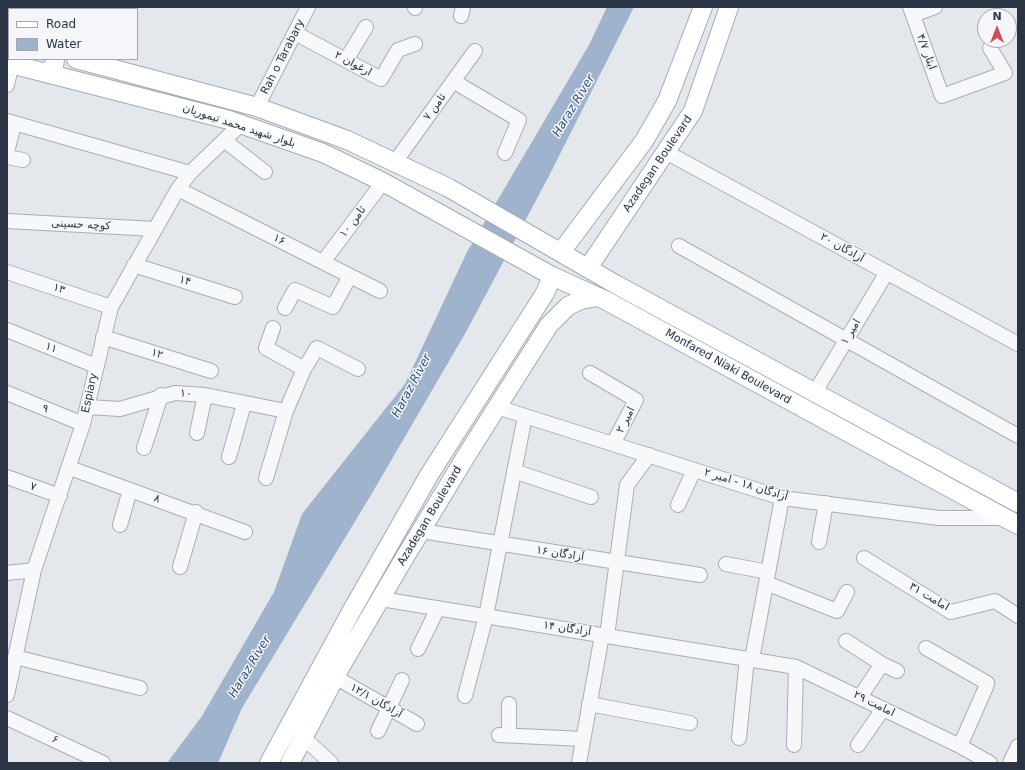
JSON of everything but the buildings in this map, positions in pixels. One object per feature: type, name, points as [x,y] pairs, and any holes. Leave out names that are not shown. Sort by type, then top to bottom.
[{"type":"main road","points":[[561,252],[644,141],[667,101],[703,7]]},
{"type":"main road","name":"Azadegan Boulevard","points":[[588,268],[693,111],[729,7]]},
{"type":"main road","points":[[81,60],[80,72],[83,81]]},
{"type":"main road","name":"بلوار شهید محمد تیموریان","points":[[81,60],[257,107],[348,140],[448,188]]},
{"type":"main road","name":"بلوار شهید محمد تیموریان","points":[[10,64],[50,65],[83,81],[241,124],[323,153],[383,182],[436,211]]},
{"type":"main road","points":[[644,141],[666,152]]},
{"type":"main road","points":[[365,173],[378,155]]},
{"type":"main road","points":[[383,182],[395,162]]},
{"type":"main road","name":"Monfared Niaki Boulevard","points":[[448,188],[718,340],[1018,503]]},
{"type":"main road","name":"Monfared Niaki Boulevard","points":[[436,211],[552,276],[597,297],[738,372],[1011,521]]},
{"type":"main road","name":"Azadegan Boulevard","points":[[269,763],[352,610],[444,452],[545,293],[552,276]]},
{"type":"main road","name":"Azadegan Boulevard","points":[[290,763],[336,677],[421,531],[463,461],[549,325],[568,306],[581,300],[597,297]]},
{"type":"main road","points":[[707,356],[719,349],[718,340]]},
{"type":"main road","points":[[738,372],[736,363],[738,360],[747,356]]},
{"type":"main road","points":[[444,452],[463,461]]},
{"type":"street","name":"Rah o Tarabary","points":[[257,107],[308,7]]},
{"type":"street","points":[[912,11],[934,7]]},
{"type":"street","name":"ایثار ۴/۷","points":[[912,11],[942,96],[1005,73],[990,48]]},
{"type":"street","points":[[346,60],[366,27]]},
{"type":"street","name":"ارغوان ۲","points":[[295,33],[381,79],[398,50],[415,44]]},
{"type":"street","name":"ثامن ۷","points":[[395,162],[475,51]]},
{"type":"street","points":[[7,85],[10,64]]},
{"type":"street","points":[[453,81],[519,120],[505,153]]},
{"type":"street","points":[[7,152],[11,123],[190,173]]},
{"type":"street","name":"Espiary","points":[[7,695],[15,658],[13,634],[70,468],[88,407],[110,307],[178,189],[190,173],[241,124]]},
{"type":"street","points":[[225,141],[265,172]]},
{"type":"street","name":"آزادگان ۲۰","points":[[666,152],[1018,344]]},
{"type":"street","points":[[7,157],[24,160]]},
{"type":"street","name":"ثامن ۱۰","points":[[323,262],[383,182]]},
{"type":"street","name":"۱۶","points":[[178,189],[380,291]]},
{"type":"street","name":"کوچه حسینی","points":[[7,221],[155,229]]},
{"type":"street","points":[[679,246],[1018,436]]},
{"type":"street","name":"۱۴","points":[[134,265],[235,298]]},
{"type":"street","name":"۱۳","points":[[7,272],[110,307]]},
{"type":"street","name":"امیر ۱","points":[[814,392],[887,272]]},
{"type":"street","points":[[285,308],[295,290],[333,306],[350,276]]},
{"type":"street","points":[[273,328],[266,348],[304,369]]},
{"type":"street","name":"۱۱","points":[[7,330],[96,366]]},
{"type":"street","name":"۱۲","points":[[103,337],[211,371]]},
{"type":"street","points":[[266,478],[286,411],[304,369],[317,348],[358,369]]},
{"type":"street","name":"امیر ۲","points":[[590,373],[636,400],[613,444]]},
{"type":"street","name":"۹","points":[[7,393],[83,424]]},
{"type":"street","name":"۱۰","points":[[88,407],[120,409],[162,395],[175,393],[205,395],[244,404],[286,411]]},
{"type":"street","points":[[144,448],[162,395]]},
{"type":"street","points":[[197,433],[205,395]]},
{"type":"street","points":[[229,457],[244,404]]},
{"type":"street","name":"آزادگان ۱۸ - امیر ۲","points":[[497,407],[782,498],[939,518],[1011,521]]},
{"type":"street","points":[[465,696],[486,616],[525,416]]},
{"type":"street","points":[[579,763],[589,704],[605,635],[617,563],[627,485],[649,455]]},
{"type":"street","name":"۸","points":[[70,468],[196,512],[245,532]]},
{"type":"street","points":[[678,505],[694,470]]},
{"type":"street","points":[[514,471],[591,497]]},
{"type":"street","name":"۷","points":[[7,477],[60,496]]},
{"type":"street","points":[[120,525],[130,490]]},
{"type":"street","points":[[738,738],[750,659],[782,498]]},
{"type":"street","points":[[819,542],[826,503]]},
{"type":"street","points":[[180,567],[196,512]]},
{"type":"street","name":"آزادگان ۱۶","points":[[421,531],[700,575]]},
{"type":"street","name":"امامت ۳۱","points":[[864,558],[951,612],[995,601],[1018,616]]},
{"type":"street","points":[[726,564],[767,577],[837,611],[847,592]]},
{"type":"street","points":[[7,573],[34,570]]},
{"type":"street","name":"آزادگان ۱۴","points":[[381,599],[750,659]]},
{"type":"street","points":[[418,649],[438,608]]},
{"type":"street","points":[[846,641],[882,664],[897,671]]},
{"type":"street","points":[[926,648],[986,683],[960,746]]},
{"type":"street","points":[[15,658],[140,688]]},
{"type":"street","name":"امامت ۲۹","points":[[750,659],[796,668],[883,708],[960,746],[990,763]]},
{"type":"street","points":[[860,697],[882,664]]},
{"type":"street","points":[[794,745],[796,668]]},
{"type":"street","name":"آزادگان ۱۲/۱","points":[[336,677],[417,724]]},
{"type":"street","points":[[378,731],[402,680]]},
{"type":"street","points":[[509,704],[504,735],[583,739]]},
{"type":"street","points":[[589,704],[690,723]]},
{"type":"street","points":[[858,745],[883,708]]},
{"type":"street","name":"۶","points":[[7,718],[103,763]]},
{"type":"street","points":[[304,738],[331,763]]},
{"type":"street","points":[[1010,763],[1018,746]]},
{"type":"water","name":"Haraz River","points":[[607,7],[634,7],[550,174],[466,332],[371,495],[242,708],[218,763],[167,763],[202,716],[274,592],[302,514],[405,384],[467,252],[589,45]]}]
